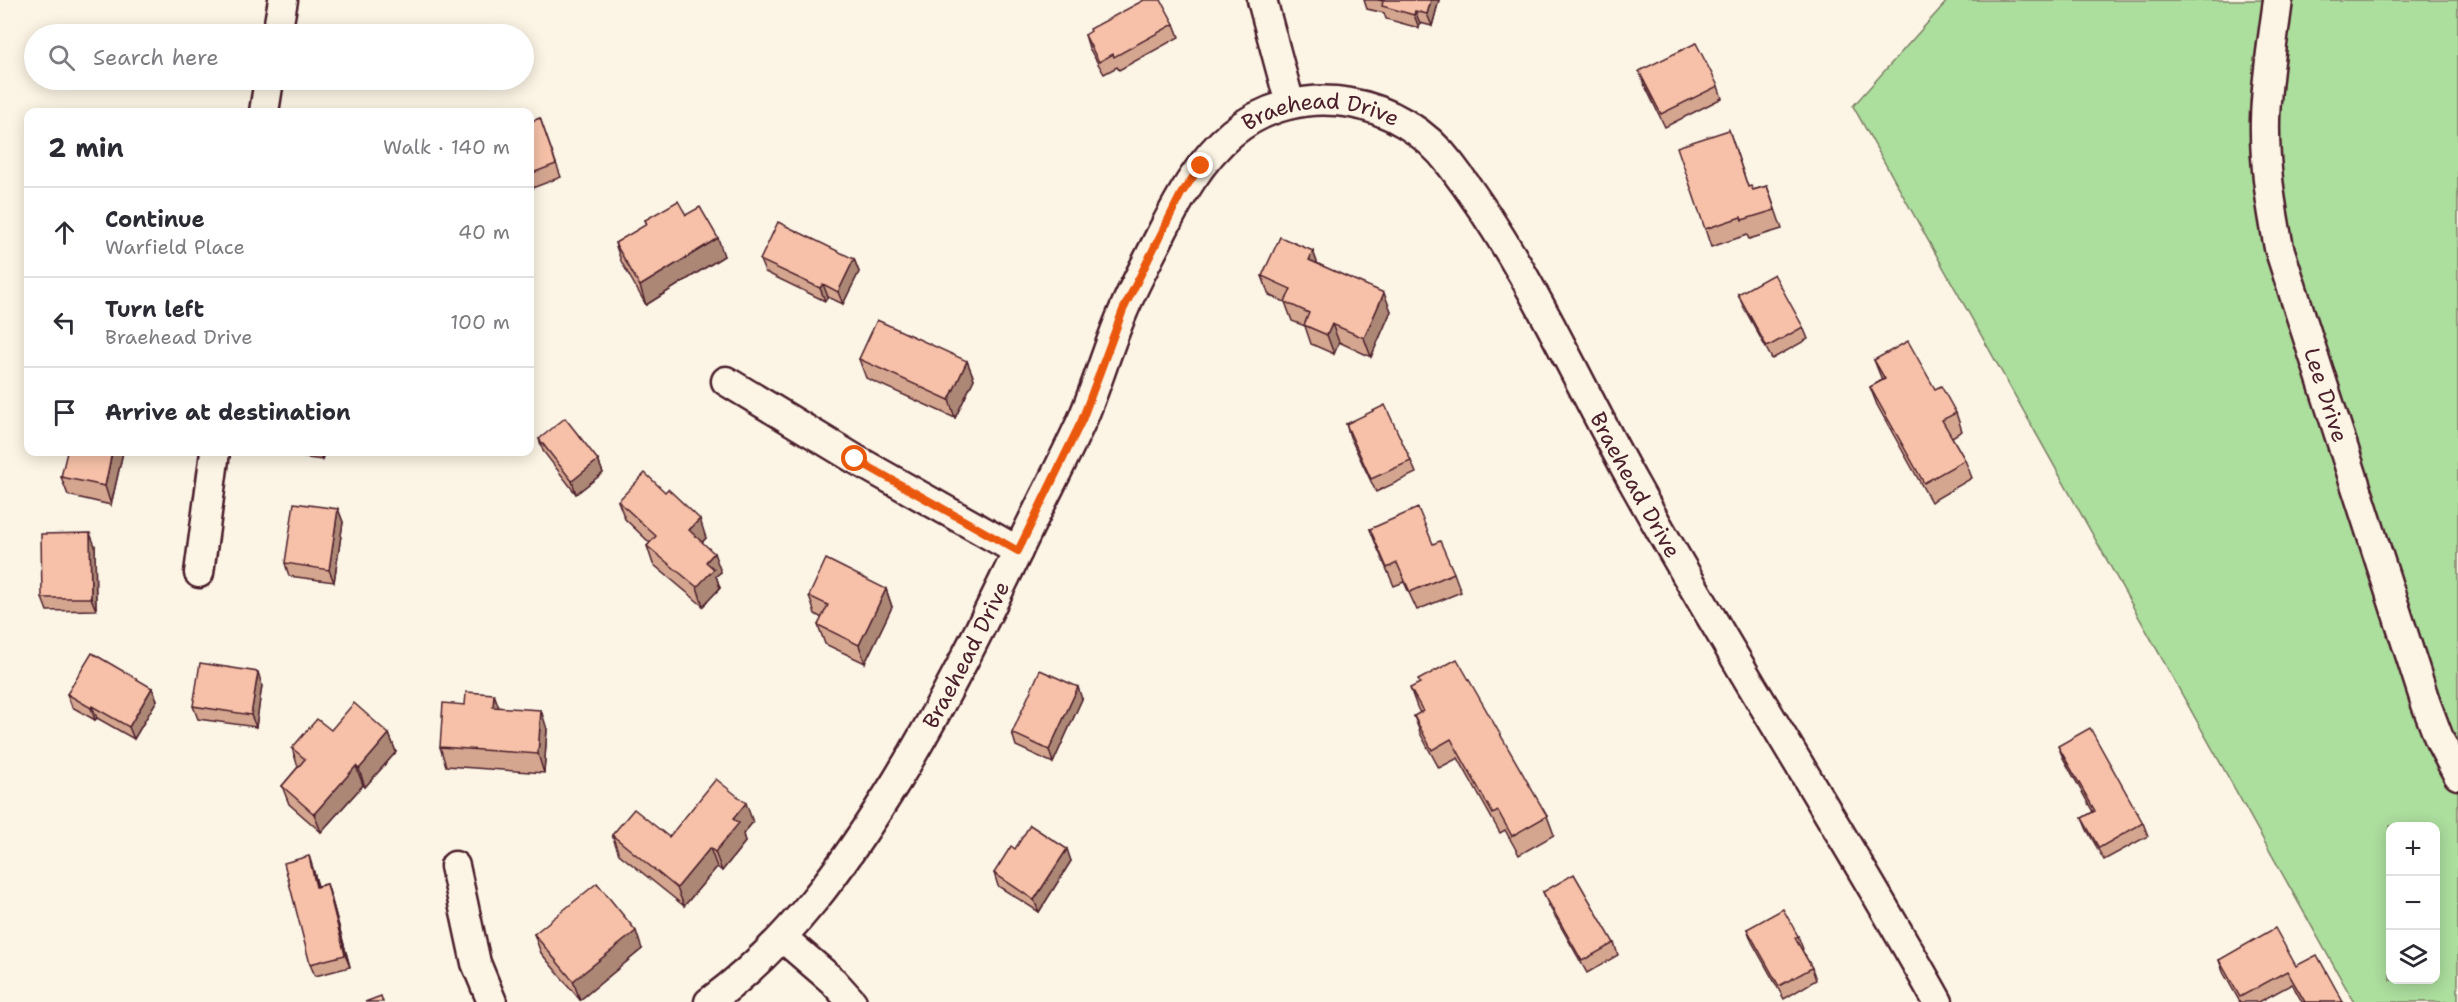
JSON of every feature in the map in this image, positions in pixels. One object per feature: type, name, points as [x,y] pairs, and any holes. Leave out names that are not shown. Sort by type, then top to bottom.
[{"type":"street","points":[[281,24],[283,0]]},
{"type":"street","points":[[1262,0],[1290,104]]},
{"type":"street","name":"Lee Drive","points":[[2278,0],[2268,75],[2265,121],[2268,191],[2278,248],[2426,704],[2440,741],[2458,775]]},
{"type":"street","points":[[265,108],[267,90]]},
{"type":"street","name":"Braehead Drive","points":[[709,1002],[783,938],[828,885],[865,832],[916,748],[974,644],[1082,420],[1123,310],[1181,194],[1201,166],[1230,135],[1258,116],[1290,104],[1318,100],[1378,109],[1406,122],[1426,136],[1448,160],[1492,223],[1524,275],[1635,486],[1938,1002]]},
{"type":"street","points":[[726,381],[855,459],[1018,551]]},
{"type":"street","points":[[199,573],[214,456]]},
{"type":"street","points":[[454,866],[476,963],[492,1002]]},
{"type":"street","points":[[783,938],[852,1002]]},
{"type":"green space","points":[[1948,0],[2458,0],[2458,1002],[2354,1002],[1853,106]]},
{"type":"building","points":[[1144,0],[1161,0],[1174,24],[1114,57],[1113,54],[1099,62],[1085,35],[1091,31],[1090,29]]},
{"type":"building","points":[[1378,0],[1431,0],[1427,14],[1415,11],[1414,15],[1382,6],[1383,1]]},
{"type":"building","points":[[1696,43],[1718,86],[1661,114],[1639,71]]},
{"type":"building","points":[[540,118],[556,164],[534,172],[534,120]]},
{"type":"building","points":[[1729,130],[1748,187],[1751,186],[1753,190],[1767,186],[1775,210],[1742,220],[1741,217],[1705,229],[1677,147]]},
{"type":"building","points":[[678,201],[686,215],[700,207],[718,238],[640,286],[615,243],[647,224],[645,220]]},
{"type":"building","points":[[778,222],[854,259],[838,292],[823,284],[820,288],[760,260]]},
{"type":"building","points":[[1280,237],[1313,251],[1309,260],[1384,293],[1364,338],[1332,324],[1327,335],[1304,325],[1309,313],[1285,302],[1291,289],[1262,276]]},
{"type":"building","points":[[1774,274],[1803,327],[1767,347],[1738,294]]},
{"type":"building","points":[[877,320],[967,361],[949,400],[859,359]]},
{"type":"building","points":[[1908,341],[1935,389],[1941,386],[1956,413],[1942,420],[1965,460],[1924,483],[1870,387],[1885,379],[1874,360]]},
{"type":"building","points":[[1385,405],[1411,461],[1371,479],[1346,424]]},
{"type":"building","points":[[565,418],[598,460],[572,481],[539,439]]},
{"type":"building","points":[[66,456],[111,456],[105,486],[61,477]]},
{"type":"building","points":[[645,473],[665,492],[668,489],[700,519],[689,530],[714,553],[706,562],[714,569],[697,587],[647,546],[656,536],[618,501]]},
{"type":"building","points":[[294,503],[338,509],[329,570],[285,563]]},
{"type":"building","points":[[1418,508],[1433,544],[1440,541],[1454,573],[1410,592],[1397,563],[1387,568],[1370,529]]},
{"type":"building","points":[[90,533],[91,598],[42,598],[41,534]]},
{"type":"building","points":[[826,559],[886,589],[859,645],[818,625],[828,605],[809,596]]},
{"type":"building","points":[[92,653],[152,688],[129,727],[67,694]]},
{"type":"building","points":[[1457,659],[1547,816],[1512,836],[1498,811],[1493,814],[1451,739],[1432,750],[1414,716],[1423,711],[1410,688],[1420,683],[1418,680]]},
{"type":"building","points":[[200,663],[258,672],[251,715],[193,706]]},
{"type":"building","points":[[1040,670],[1078,687],[1049,750],[1012,733]]},
{"type":"building","points":[[466,692],[494,694],[493,707],[541,710],[538,754],[440,747],[443,703],[465,705]]},
{"type":"building","points":[[354,703],[389,734],[359,769],[356,766],[314,814],[282,786],[305,759],[292,748],[317,719],[331,730]]},
{"type":"building","points":[[2090,728],[2143,823],[2099,848],[2082,818],[2095,811],[2058,746]]},
{"type":"building","points":[[716,779],[746,803],[733,819],[739,823],[715,852],[710,848],[677,888],[612,835],[634,809],[669,837]]},
{"type":"building","points":[[1030,825],[1067,849],[1034,900],[994,873],[1011,846],[1015,849]]},
{"type":"building","points":[[309,856],[316,887],[327,884],[345,955],[310,964],[284,863]]},
{"type":"building","points":[[1574,874],[1614,943],[1582,961],[1543,892]]},
{"type":"building","points":[[597,883],[636,931],[573,981],[534,934]]},
{"type":"building","points":[[1783,909],[1798,936],[1795,938],[1812,968],[1779,986],[1747,929]]},
{"type":"building","points":[[2275,928],[2296,966],[2317,955],[2343,1002],[2305,1002],[2287,971],[2240,997],[2219,960]]},
{"type":"building","points":[[381,996],[383,1002],[365,1002]]},
{"type":"route","points":[[855,459],[1018,551],[1082,420],[1123,310],[1181,194],[1201,166]]}]
